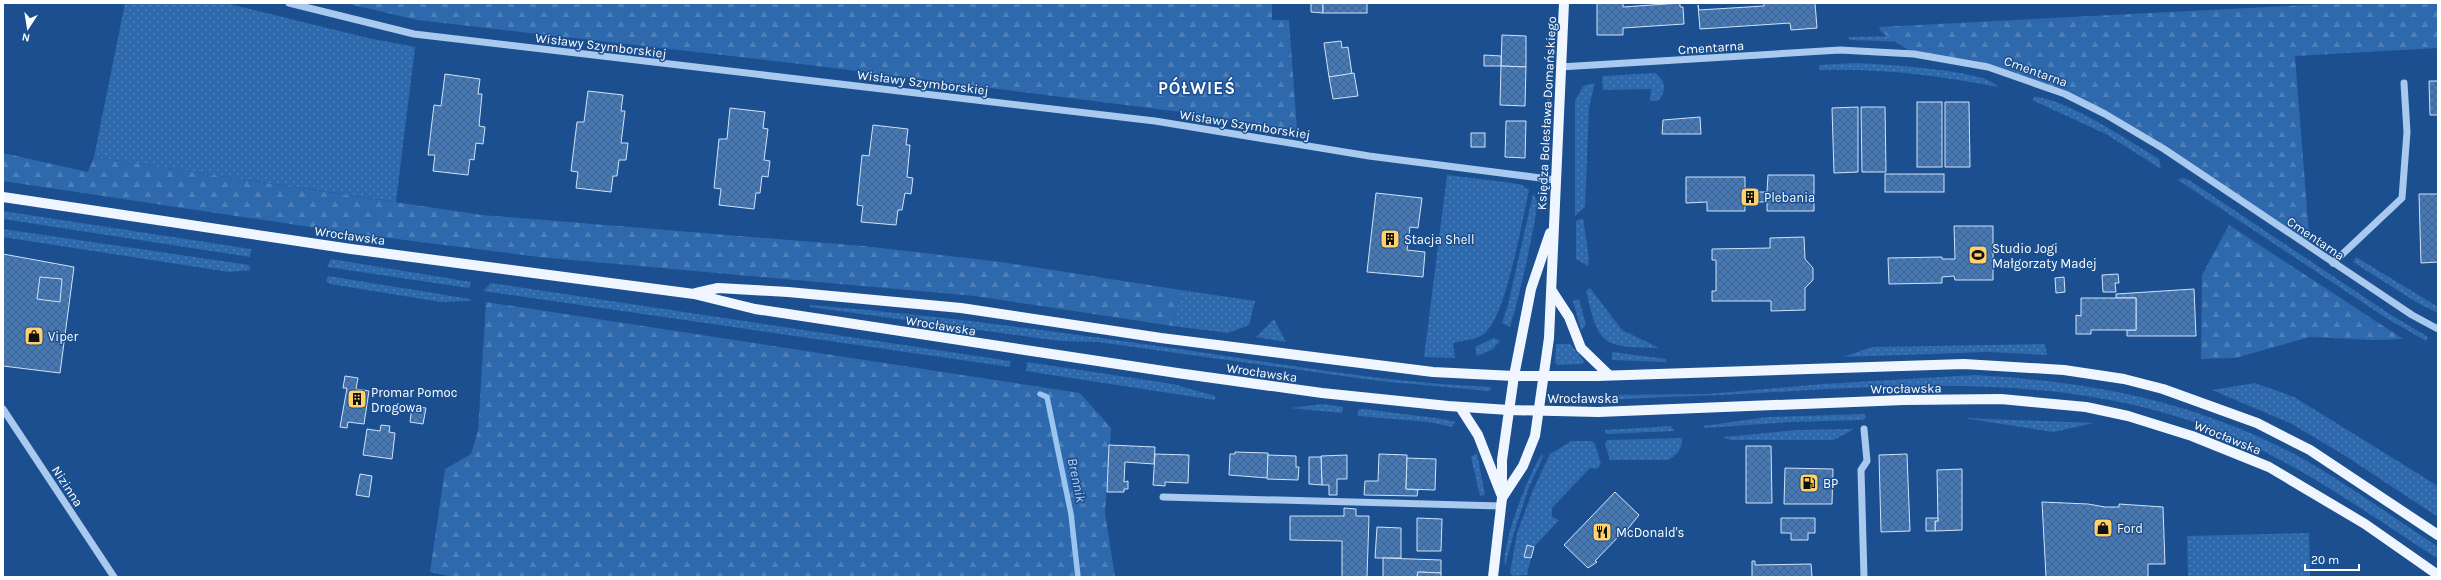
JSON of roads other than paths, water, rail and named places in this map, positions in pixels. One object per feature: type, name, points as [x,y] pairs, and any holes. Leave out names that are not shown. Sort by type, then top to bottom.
[{"type":"main road","name":"Księdza Bolesława Domańskiego","points":[[1502,502],[1523,466],[1535,436],[1542,376],[1549,338],[1564,3]]},
{"type":"main road","name":"Wrocławska","points":[[3,197],[351,249],[694,294],[763,310],[1169,372],[1353,397],[1460,407],[1509,410],[1598,412],[1904,400],[2001,399],[2086,407],[2128,416],[2192,436],[2269,467],[2365,524],[2438,575]]},
{"type":"main road","name":"Księdza Bolesława Domańskiego","points":[[1493,577],[1502,502],[1502,460],[1514,376],[1531,289],[1553,225]]},
{"type":"main road","name":"Wrocławska","points":[[694,294],[718,288],[953,307],[1313,357],[1433,372],[1514,376],[1609,375],[1964,364],[2064,370],[2124,379],[2163,388],[2209,404],[2284,435],[2334,465],[2438,535]]},
{"type":"main road","points":[[1552,291],[1569,317],[1581,348],[1609,375]]},
{"type":"main road","points":[[1460,407],[1478,435],[1502,502]]},
{"type":"street","name":"Wisławy Szymborskiej","points":[[289,3],[414,34],[1155,121],[1369,156],[1556,180]]},
{"type":"street","name":"Cmentarna","points":[[1560,67],[1840,50],[1914,54],[1988,67],[2065,94],[2104,114],[2164,149],[2412,315],[2438,329]]},
{"type":"street","points":[[2333,263],[2402,198],[2408,132],[2404,83]]},
{"type":"street","name":"Nizinna","points":[[3,409],[114,577]]},
{"type":"street","points":[[1864,429],[1867,461],[1862,470],[1864,577]]},
{"type":"street","points":[[1163,497],[1502,502]]},
{"type":"waterway","name":"Brennik","points":[[1040,394],[1047,397],[1071,514],[1078,577]]},
{"type":"place","name":"Plebania","points":[[1750,197]]},
{"type":"place","name":"Stacja Shell","points":[[1390,239]]},
{"type":"place","name":"Studio Jogi Małgorzaty Madej","points":[[1978,255]]},
{"type":"place","name":"Viper","points":[[34,336]]},
{"type":"place","name":"Promar Pomoc Drogowa","points":[[357,399]]},
{"type":"place","name":"BP","points":[[1809,483]]},
{"type":"place","name":"Ford","points":[[2103,528]]},
{"type":"place","name":"McDonald's","points":[[1602,532]]},
{"type":"district","name":"PÓŁWIEŚ","points":[[1197,88]]}]
